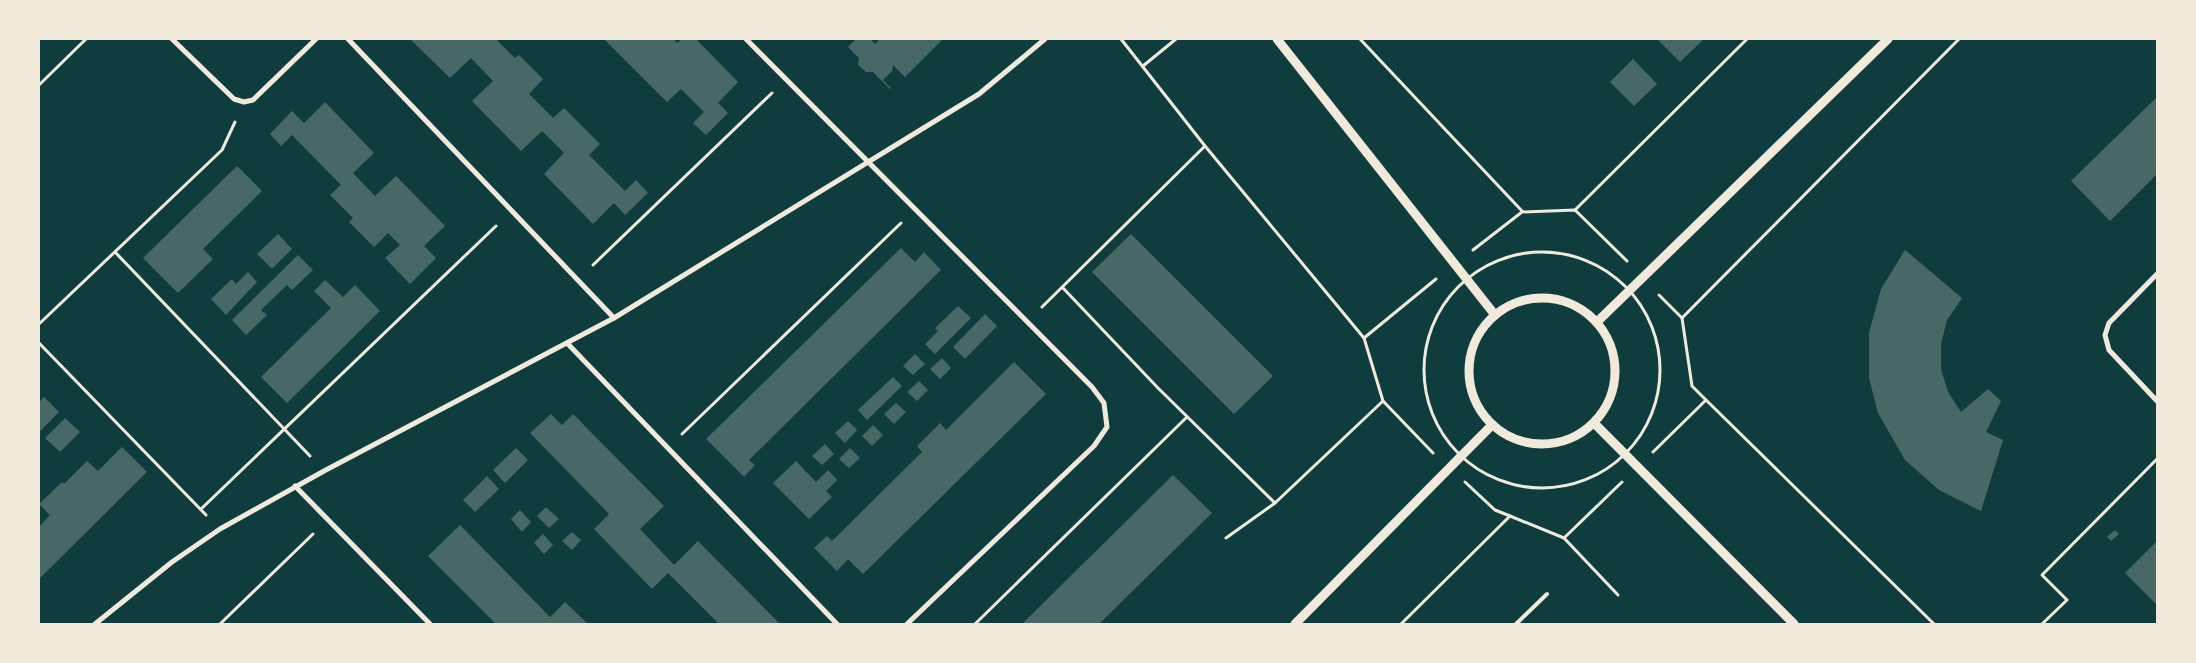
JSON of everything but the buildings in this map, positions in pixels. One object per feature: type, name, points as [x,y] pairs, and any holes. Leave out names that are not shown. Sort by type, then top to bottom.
[{"type":"street","points":[[172,39],[234,99],[244,102],[253,100],[316,39]]},
{"type":"street","points":[[348,39],[614,318]]},
{"type":"street","points":[[746,39],[916,209],[1104,403],[1107,427],[1094,446],[907,624]]},
{"type":"street","points":[[95,624],[172,562],[220,529],[295,486],[614,318],[979,94],[1045,39]]},
{"type":"street","points":[[1277,39],[1495,315]]},
{"type":"street","points":[[1596,322],[1888,39]]},
{"type":"street","points":[[2157,274],[2109,323],[2106,334],[2108,350],[2157,401]]},
{"type":"street","points":[[1538,298],[1549,298],[1560,300],[1580,309],[1596,322],[1604,331],[1613,351],[1616,373],[1608,404],[1594,423],[1570,440],[1541,445],[1521,442],[1504,434],[1481,413],[1475,401],[1469,376],[1472,349],[1478,336],[1495,315],[1516,303],[1538,298]]},
{"type":"street","points":[[567,343],[837,624]]},
{"type":"street","points":[[1594,423],[1794,624]]},
{"type":"street","points":[[1295,624],[1451,469],[1492,425]]},
{"type":"street","points":[[295,486],[430,624]]},
{"type":"lane","points":[[1516,624],[1547,594]]},
{"type":"path","points":[[39,85],[86,39]]},
{"type":"path","points":[[1121,39],[1205,146],[1364,338],[1383,401],[1410,431],[1495,510],[1564,538],[1618,595]]},
{"type":"path","points":[[1143,66],[1176,39]]},
{"type":"path","points":[[1360,39],[1522,212]]},
{"type":"path","points":[[1364,338],[1522,212],[1575,210],[1747,39]]},
{"type":"path","points":[[1682,318],[1958,39]]},
{"type":"path","points":[[578,280],[786,80]]},
{"type":"path","points":[[39,324],[222,150],[244,102]]},
{"type":"path","points":[[1027,322],[1205,146]]},
{"type":"path","points":[[667,448],[916,209]]},
{"type":"path","points":[[201,509],[283,428],[512,210]]},
{"type":"path","points":[[1575,210],[1607,240],[1682,318],[1692,386],[1934,624]]},
{"type":"path","points":[[115,252],[324,471]]},
{"type":"path","points":[[1550,252],[1572,256],[1593,264],[1612,275],[1629,289],[1642,306],[1651,323],[1657,342],[1660,382],[1649,421],[1626,454],[1608,468],[1588,479],[1567,485],[1544,488],[1522,486],[1500,480],[1480,470],[1462,457],[1446,438],[1434,416],[1426,392],[1424,367],[1427,342],[1436,319],[1449,297],[1467,279],[1485,267],[1506,258],[1528,253],[1550,252]]},
{"type":"path","points":[[1063,288],[1187,416],[1275,503]]},
{"type":"path","points":[[39,343],[220,529]]},
{"type":"path","points":[[1564,538],[1706,400]]},
{"type":"path","points":[[1226,538],[1275,503],[1383,401]]},
{"type":"path","points":[[975,624],[1187,416]]},
{"type":"path","points":[[2042,624],[2067,600],[2042,575],[2157,459]]},
{"type":"path","points":[[1401,624],[1510,516]]},
{"type":"path","points":[[220,624],[329,519]]}]
